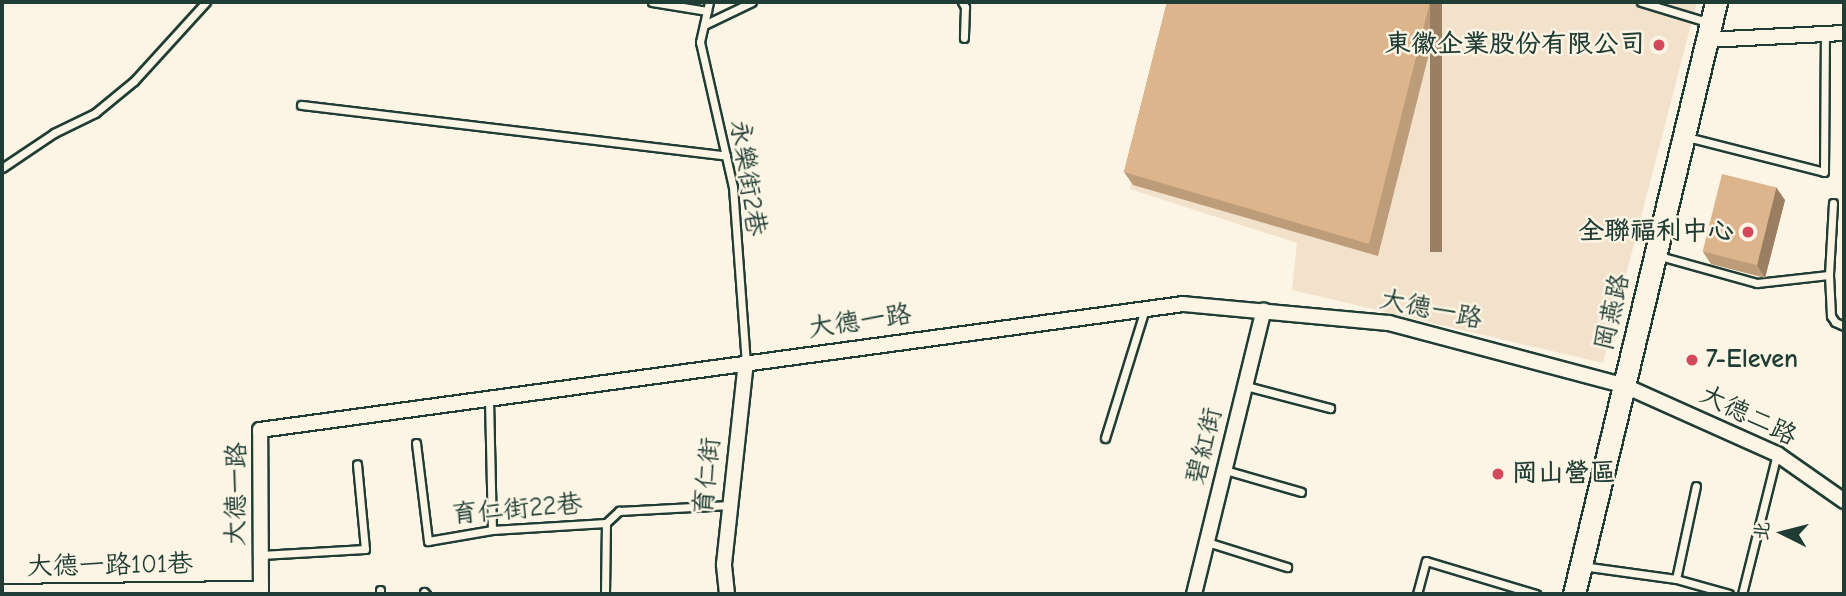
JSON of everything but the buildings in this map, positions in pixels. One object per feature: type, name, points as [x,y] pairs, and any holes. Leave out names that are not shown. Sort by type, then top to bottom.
[{"type":"street","name":"岡燕路","points":[[1574,594],[1716,2]]},
{"type":"street","points":[[1708,32],[1844,33]]},
{"type":"street","name":"大德一路","points":[[261,592],[260,430],[1183,304],[1389,323],[1625,386]]},
{"type":"street","name":"碧紅街","points":[[1194,594],[1264,310]]},
{"type":"street","name":"育仁街","points":[[727,594],[724,564],[746,363]]},
{"type":"street","name":"大德二路","points":[[1625,386],[1777,454],[1844,501]]},
{"type":"street","name":"大德一路101巷","points":[[2,592],[261,592]]},
{"type":"lane","points":[[2,168],[54,133],[95,113],[134,81],[206,2]]},
{"type":"lane","points":[[652,2],[707,11]]},
{"type":"lane","name":"永樂街2巷","points":[[709,2],[700,42],[733,187],[746,363]]},
{"type":"lane","points":[[704,25],[752,2]]},
{"type":"lane","points":[[962,2],[965,7],[964,38]]},
{"type":"lane","points":[[1640,2],[1708,32]]},
{"type":"lane","points":[[1683,136],[1824,172],[1825,34]]},
{"type":"lane","points":[[301,105],[726,156]]},
{"type":"lane","points":[[1833,203],[1829,275],[1831,316],[1835,322],[1844,326]]},
{"type":"lane","points":[[1656,255],[1757,283],[1829,275]]},
{"type":"lane","points":[[1105,438],[1145,309]]},
{"type":"lane","points":[[1245,386],[1330,408]]},
{"type":"lane","points":[[489,398],[492,530]]},
{"type":"lane","name":"育仁街22巷","points":[[415,443],[428,541],[492,530],[606,523],[619,511],[730,505]]},
{"type":"lane","points":[[1742,594],[1777,454]]},
{"type":"lane","points":[[261,555],[365,549],[357,464]]},
{"type":"lane","points":[[1225,469],[1301,492]]},
{"type":"lane","points":[[1676,579],[1696,486]]},
{"type":"lane","points":[[605,594],[606,523]]},
{"type":"lane","points":[[1207,541],[1287,567]]},
{"type":"lane","points":[[1417,594],[1426,561],[1536,594]]},
{"type":"lane","points":[[1581,566],[1676,579],[1729,594]]},
{"type":"shaded area","points":[[1179,2],[1697,2],[1603,363],[1292,290],[1297,243],[1130,189]]},
{"type":"place","name":"東徽企業股份有限公司","points":[[1659,45]]},
{"type":"place","name":"全聯福利中心","points":[[1748,232]]},
{"type":"place","name":"7-Eleven","points":[[1692,360]]},
{"type":"place","name":"岡山營區","points":[[1498,474]]}]
